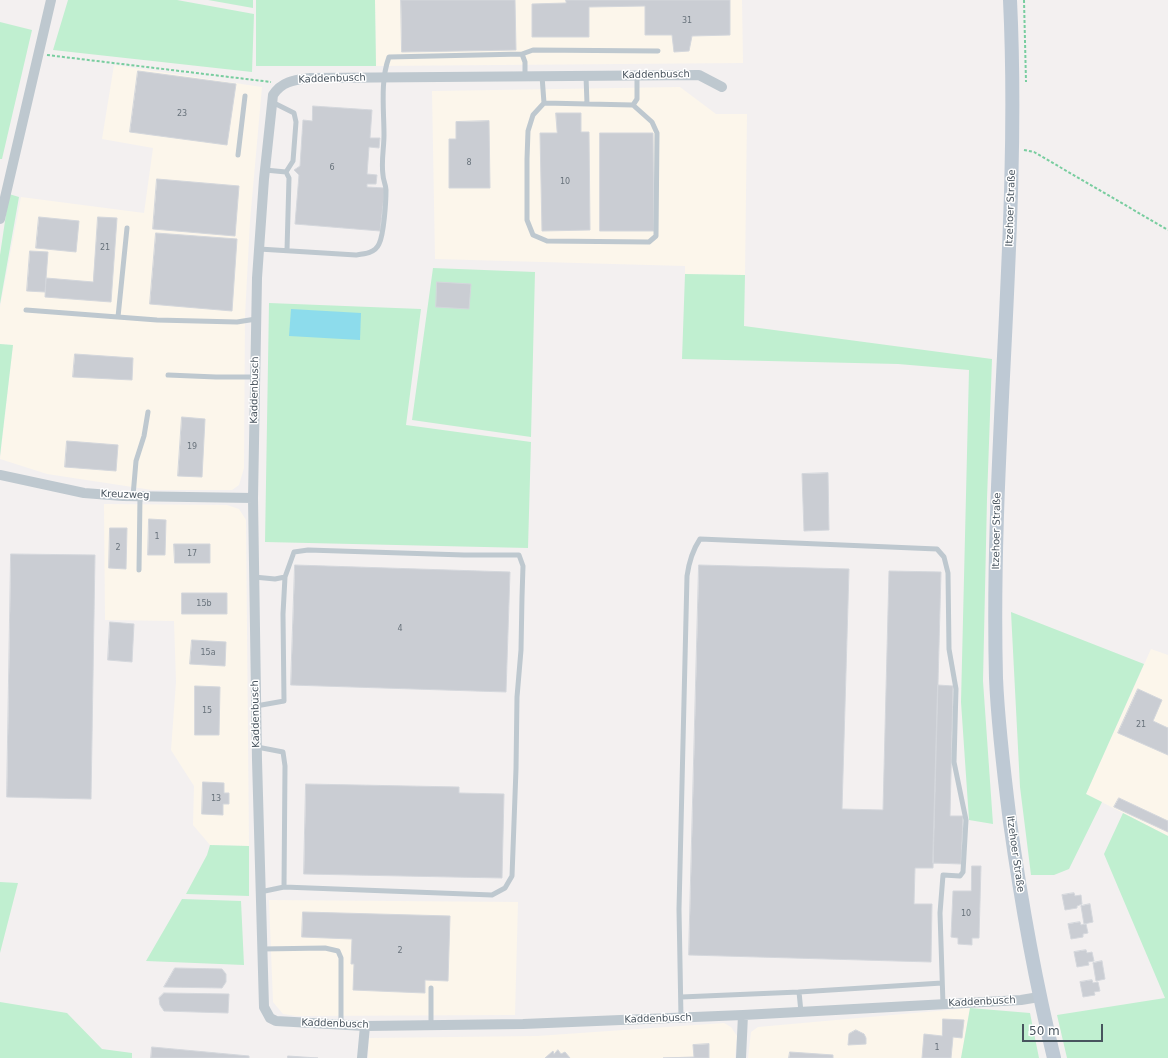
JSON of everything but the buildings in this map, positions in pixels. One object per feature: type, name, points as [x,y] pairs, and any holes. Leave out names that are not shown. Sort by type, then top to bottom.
[{"type":"main road","name":"Itzehoer Straße","points":[[1010,0],[1019,148],[997,500],[996,680],[1004,777],[1019,888],[1039,997],[1054,1058]]},
{"type":"street","points":[[0,219],[51,0]]},
{"type":"street","name":"Kaddenbusch","points":[[722,87],[699,75],[310,78],[285,83],[277,88],[273,95],[259,249],[256,319],[253,498],[260,892],[264,1007],[270,1018],[276,1022],[365,1026],[523,1024],[801,1012],[1021,1000],[1039,997]]},
{"type":"street","name":"Kreuzweg","points":[[0,475],[84,493],[136,496],[253,498]]},
{"type":"street","points":[[741,1058],[743,1015]]},
{"type":"street","points":[[362,1058],[365,1026]]},
{"type":"lane","points":[[259,249],[356,255],[369,254],[379,245],[382,235],[386,189],[382,175],[384,135],[383,106],[385,78],[389,57],[522,54],[533,50],[658,51]]},
{"type":"lane","points":[[522,54],[525,62],[525,76]]},
{"type":"lane","points":[[633,105],[637,99],[637,75]]},
{"type":"lane","points":[[542,76],[544,103],[533,115],[528,131],[527,220],[533,235],[547,241],[649,242],[656,236],[657,133],[652,122],[633,105],[544,103]]},
{"type":"lane","points":[[586,76],[587,104]]},
{"type":"lane","points":[[238,155],[245,96]]},
{"type":"lane","points":[[272,102],[294,114],[296,122],[292,161],[286,172]]},
{"type":"lane","points":[[265,170],[286,172]]},
{"type":"lane","points":[[286,172],[289,178],[288,250]]},
{"type":"lane","points":[[118,317],[127,228]]},
{"type":"lane","points":[[26,310],[157,320],[229,322],[256,319]]},
{"type":"lane","points":[[168,375],[255,377]]},
{"type":"lane","points":[[139,570],[136,461],[144,436],[148,412]]},
{"type":"lane","points":[[681,1018],[679,909],[687,576],[694,548],[700,539],[937,549],[944,557],[948,573],[949,649],[956,689],[954,762],[966,820],[963,872],[960,876],[943,875],[940,913],[943,1004]]},
{"type":"lane","points":[[256,706],[284,701],[283,614],[285,577],[294,552],[308,550],[464,555],[519,555],[523,566],[521,650],[517,697],[512,876],[505,888],[492,895],[284,887],[260,892]]},
{"type":"lane","points":[[254,577],[285,577]]},
{"type":"lane","points":[[257,747],[283,752],[285,766],[286,807],[284,887]]},
{"type":"lane","points":[[262,949],[325,948],[338,951],[341,958],[341,1024]]},
{"type":"lane","points":[[681,997],[799,992],[942,983]]},
{"type":"lane","points":[[431,988],[431,1025]]},
{"type":"lane","points":[[799,992],[801,1012]]},
{"type":"path","points":[[1024,0],[1026,85]]},
{"type":"path","points":[[39,54],[285,83]]},
{"type":"path","points":[[1019,148],[1024,156]]},
{"type":"path","points":[[1019,148],[1034,152],[1168,230]]},
{"type":"shaded area","points":[[375,0],[742,0],[743,63],[376,66]]},
{"type":"shaded area","points":[[114,65],[262,87],[250,221],[245,316],[244,468],[239,485],[232,490],[152,490],[47,474],[0,459],[13,345],[0,344],[0,307],[21,197],[144,213],[153,148],[102,139]]},
{"type":"shaded area","points":[[680,87],[716,114],[747,114],[745,275],[685,274],[685,266],[435,259],[432,91]]},
{"type":"shaded area","points":[[104,504],[227,505],[239,509],[246,520],[249,846],[210,845],[193,825],[194,786],[171,750],[176,682],[174,621],[105,620]]},
{"type":"shaded area","points":[[1151,649],[1168,655],[1168,836],[1086,794]]},
{"type":"shaded area","points":[[269,900],[518,902],[515,1015],[296,1016],[283,1014],[273,1002]]},
{"type":"shaded area","points":[[970,1008],[961,1058],[748,1058],[751,1032],[758,1027]]},
{"type":"shaded area","points":[[724,1023],[731,1027],[737,1036],[735,1058],[368,1058],[369,1038],[537,1036]]},
{"type":"green space","points":[[68,0],[177,0],[254,14],[252,72],[53,50]]},
{"type":"green space","points":[[208,0],[253,0],[253,8]]},
{"type":"green space","points":[[256,0],[375,0],[376,66],[256,66]]},
{"type":"green space","points":[[0,22],[32,30],[2,159],[0,159]]},
{"type":"green space","points":[[9,194],[19,197],[0,304],[0,255]]},
{"type":"green space","points":[[433,268],[535,272],[531,437],[412,420]]},
{"type":"green space","points":[[685,274],[745,275],[744,326],[992,359],[983,681],[993,824],[969,820],[961,702],[969,370],[898,364],[682,359]]},
{"type":"green space","points":[[269,303],[421,309],[406,425],[531,442],[528,548],[265,542]]},
{"type":"green space","points":[[0,344],[13,345],[0,456]]},
{"type":"green space","points":[[1011,612],[1144,664],[1086,794],[1102,802],[1069,869],[1054,875],[1031,875],[1020,787]]},
{"type":"green space","points":[[1123,813],[1168,836],[1168,1058],[1067,1058],[1057,1015],[1165,998],[1104,854]]},
{"type":"green space","points":[[210,845],[249,846],[249,896],[186,894],[207,855]]},
{"type":"green space","points":[[0,882],[18,883],[0,953]]},
{"type":"green space","points":[[182,899],[241,901],[244,965],[146,961]]},
{"type":"green space","points":[[0,1002],[67,1013],[102,1049],[132,1053],[132,1058],[0,1058]]},
{"type":"green space","points":[[970,1008],[1030,1013],[1039,1058],[961,1058]]},
{"type":"water","points":[[291,309],[361,313],[360,340],[289,336]]}]
